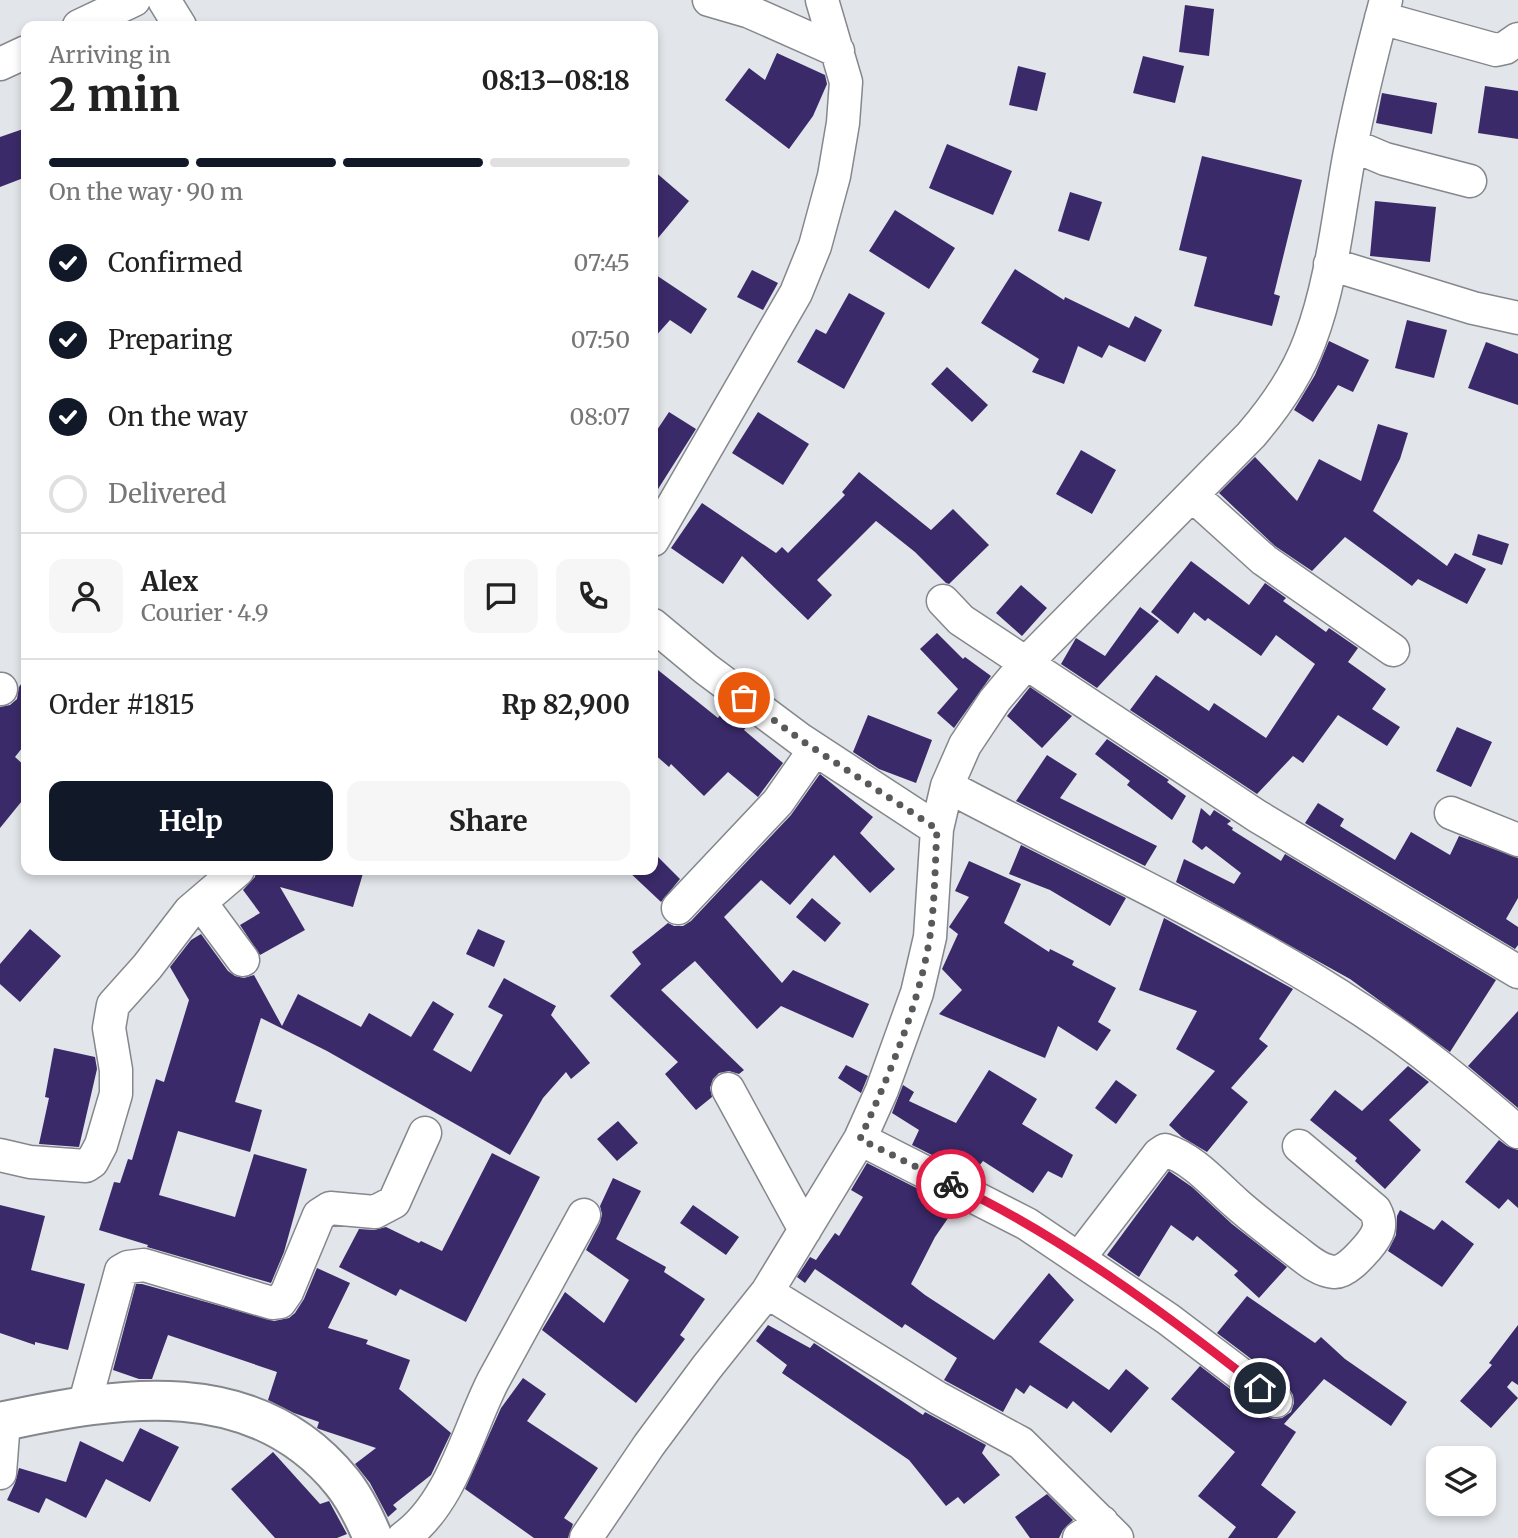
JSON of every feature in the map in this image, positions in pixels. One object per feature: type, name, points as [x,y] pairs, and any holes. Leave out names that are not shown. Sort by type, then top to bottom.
[{"type":"street","points":[[90,21],[134,0]]},
{"type":"street","points":[[164,0],[177,21]]},
{"type":"street","points":[[709,0],[750,12],[838,51]]},
{"type":"street","points":[[658,531],[796,293],[815,246],[834,176],[843,123],[846,82],[822,0]]},
{"type":"street","points":[[586,1538],[706,1367],[767,1292],[860,1139],[882,1090],[917,993],[929,937],[937,829],[947,786],[965,745],[995,700],[1027,662],[1259,427],[1293,377],[1310,340],[1330,264],[1352,145],[1384,9],[1496,50],[1505,48],[1518,39]]},
{"type":"street","points":[[0,64],[21,54]]},
{"type":"street","points":[[1352,145],[1385,159],[1470,181]]},
{"type":"street","points":[[1330,264],[1473,308],[1518,318]]},
{"type":"street","points":[[1192,495],[1264,560],[1393,650]]},
{"type":"street","points":[[943,601],[961,620],[1257,816],[1518,972]]},
{"type":"street","points":[[658,629],[706,669],[815,750],[937,829]]},
{"type":"street","points":[[678,908],[778,802],[815,750]]},
{"type":"street","points":[[947,786],[1168,899],[1314,981],[1416,1047],[1518,1132]]},
{"type":"street","points":[[1451,813],[1518,840]]},
{"type":"street","points":[[0,1155],[30,1162],[86,1166],[92,1162],[101,1145],[116,1094],[116,1070],[109,1028],[113,1005],[197,905],[232,875]]},
{"type":"street","points":[[197,905],[209,914],[243,960]]},
{"type":"street","points":[[728,1088],[805,1230]]},
{"type":"street","points":[[84,1406],[121,1271],[128,1267],[144,1265],[272,1303],[279,1301],[287,1292],[319,1215],[330,1208],[375,1212],[394,1202],[425,1133]]},
{"type":"street","points":[[860,1139],[1014,1217],[1178,1326],[1276,1401]]},
{"type":"street","points":[[1079,1258],[1159,1154],[1165,1150],[1205,1174],[1261,1225],[1307,1259],[1333,1272],[1343,1271],[1368,1247],[1379,1228],[1379,1219],[1375,1209],[1299,1146]]},
{"type":"street","points":[[403,1538],[421,1524],[434,1506],[469,1440],[481,1404],[584,1215]]},
{"type":"street","points":[[767,1292],[938,1398],[1021,1443],[1100,1533]]},
{"type":"street","points":[[0,1473],[2,1422],[84,1406],[150,1399],[200,1402],[243,1412],[287,1432],[320,1458],[343,1483],[373,1538]]},
{"type":"building","points":[[1185,5],[1214,9],[1209,56],[1179,52]]},
{"type":"building","points":[[777,53],[825,75],[827,84],[813,116],[789,149],[725,100],[749,68],[765,80]]},
{"type":"building","points":[[1143,56],[1184,66],[1175,103],[1133,93]]},
{"type":"building","points":[[1018,66],[1046,73],[1037,111],[1009,105]]},
{"type":"building","points":[[1485,86],[1518,91],[1518,139],[1478,133]]},
{"type":"building","points":[[1382,93],[1437,103],[1432,134],[1376,123]]},
{"type":"building","points":[[21,130],[21,179],[0,187],[0,137]]},
{"type":"building","points":[[947,144],[1012,171],[993,215],[929,188]]},
{"type":"building","points":[[1202,156],[1302,180],[1274,294],[1280,296],[1272,326],[1194,306],[1207,257],[1179,250]]},
{"type":"building","points":[[658,174],[689,201],[658,238]]},
{"type":"building","points":[[1070,192],[1102,202],[1089,241],[1058,231]]},
{"type":"building","points":[[1375,201],[1436,207],[1430,262],[1370,256]]},
{"type":"building","points":[[895,210],[955,248],[929,289],[869,251]]},
{"type":"building","points":[[1015,269],[1064,300],[1065,297],[1129,328],[1135,316],[1162,330],[1145,362],[1109,345],[1102,358],[1078,346],[1064,384],[1032,372],[1039,359],[981,323]]},
{"type":"building","points":[[752,270],[778,283],[763,310],[737,297]]},
{"type":"building","points":[[658,276],[707,309],[691,334],[670,320],[658,333]]},
{"type":"building","points":[[849,293],[885,313],[844,389],[797,362],[816,329],[826,334]]},
{"type":"building","points":[[1407,320],[1447,330],[1434,378],[1395,368]]},
{"type":"building","points":[[1329,341],[1369,360],[1353,392],[1338,385],[1313,422],[1294,410],[1315,375]]},
{"type":"building","points":[[1486,342],[1518,354],[1518,405],[1468,388]]},
{"type":"building","points":[[947,367],[988,405],[972,422],[931,384]]},
{"type":"building","points":[[669,412],[696,429],[658,489],[658,428]]},
{"type":"building","points":[[758,412],[809,444],[783,485],[732,453]]},
{"type":"building","points":[[1378,424],[1408,433],[1400,459],[1373,511],[1447,566],[1455,553],[1486,569],[1467,604],[1418,579],[1412,586],[1345,537],[1312,571],[1275,546],[1219,493],[1255,457],[1297,501],[1319,459],[1361,481]]},
{"type":"building","points":[[1081,450],[1116,470],[1092,514],[1056,494]]},
{"type":"building","points":[[859,472],[931,530],[953,509],[989,545],[949,584],[876,521],[817,580],[832,595],[808,620],[742,556],[723,584],[671,548],[702,503],[776,553],[782,547],[788,553],[845,495],[842,492]]},
{"type":"building","points":[[1478,534],[1509,544],[1502,565],[1472,555]]},
{"type":"building","points":[[1191,561],[1249,605],[1265,583],[1286,598],[1283,601],[1326,632],[1329,628],[1358,648],[1348,662],[1386,689],[1372,709],[1400,727],[1387,746],[1338,715],[1303,763],[1293,756],[1257,794],[1130,710],[1156,675],[1209,711],[1214,703],[1266,738],[1315,664],[1276,635],[1261,656],[1208,618],[1205,621],[1194,612],[1178,634],[1151,612]]},
{"type":"building","points":[[1021,585],[1047,608],[1022,636],[996,613]]},
{"type":"building","points":[[1140,607],[1159,621],[1097,688],[1061,664],[1076,638],[1105,656]]},
{"type":"building","points":[[937,633],[963,659],[965,657],[991,676],[954,728],[937,713],[958,689],[920,649]]},
{"type":"building","points":[[658,670],[718,718],[724,710],[747,726],[744,730],[783,763],[758,797],[728,772],[704,796],[671,764],[669,767],[658,757]]},
{"type":"building","points":[[21,684],[21,749],[15,757],[21,762],[21,802],[0,828],[0,707],[10,705],[17,699]]},
{"type":"building","points":[[1030,687],[1072,716],[1042,748],[1007,716]]},
{"type":"building","points":[[868,715],[932,740],[916,783],[879,769],[853,752]]},
{"type":"building","points":[[1457,727],[1492,742],[1471,787],[1436,771]]},
{"type":"building","points":[[1107,739],[1169,780],[1167,782],[1186,796],[1172,820],[1127,785],[1130,781],[1095,754]]},
{"type":"building","points":[[1047,755],[1077,774],[1060,798],[1157,846],[1145,866],[1016,801]]},
{"type":"building","points":[[820,774],[873,817],[860,833],[895,869],[870,893],[834,855],[790,905],[761,880],[724,917],[782,983],[793,970],[869,1004],[853,1038],[781,1006],[757,1029],[695,961],[661,990],[744,1070],[739,1074],[729,1071],[719,1073],[710,1088],[712,1097],[696,1110],[665,1074],[678,1062],[610,996],[641,964],[632,952],[668,923],[683,926],[691,921],[791,815]]},
{"type":"building","points":[[1318,803],[1344,819],[1340,826],[1395,860],[1411,832],[1450,855],[1459,836],[1518,858],[1518,898],[1506,919],[1518,927],[1518,945],[1515,949],[1305,823]]},
{"type":"building","points":[[1201,808],[1210,816],[1214,810],[1231,821],[1227,824],[1232,830],[1281,861],[1285,854],[1496,980],[1450,1052],[1350,979],[1176,882],[1184,859],[1234,884],[1241,873],[1206,846],[1202,850],[1192,842]]},
{"type":"building","points":[[1021,845],[1126,898],[1110,926],[1050,890],[1009,874]]},
{"type":"building","points":[[658,857],[680,879],[661,902],[632,875],[658,875]]},
{"type":"building","points":[[969,861],[1021,884],[1004,923],[1049,952],[1050,949],[1074,961],[1072,965],[1116,988],[1098,1022],[1111,1030],[1097,1051],[1058,1026],[1045,1058],[939,1014],[962,990],[942,969],[958,934],[949,927],[969,897],[955,891]]},
{"type":"building","points":[[363,875],[353,907],[280,887],[305,930],[260,955],[240,925],[260,913],[243,890],[255,877]]},
{"type":"building","points":[[812,898],[841,923],[825,942],[796,917]]},
{"type":"building","points":[[1164,918],[1293,989],[1259,1039],[1268,1046],[1231,1088],[1248,1102],[1207,1152],[1182,1137],[1169,1125],[1215,1071],[1176,1049],[1197,1011],[1139,990]]},
{"type":"building","points":[[30,929],[61,956],[20,1002],[0,984],[0,964]]},
{"type":"building","points":[[478,929],[505,941],[494,967],[466,954]]},
{"type":"building","points":[[201,934],[228,971],[244,978],[254,975],[282,1026],[298,994],[361,1027],[369,1013],[411,1037],[433,1001],[454,1014],[433,1050],[471,1072],[503,1015],[488,1007],[504,978],[556,1006],[551,1015],[590,1063],[571,1079],[566,1072],[543,1098],[510,1155],[327,1051],[261,1018],[235,1102],[262,1110],[250,1152],[178,1131],[159,1195],[235,1217],[254,1154],[307,1169],[284,1252],[271,1283],[147,1247],[148,1245],[99,1230],[114,1182],[120,1183],[128,1159],[132,1160],[156,1079],[164,1082],[189,1000],[170,967],[191,940]]},
{"type":"building","points":[[1518,1011],[1518,1108],[1468,1066]]},
{"type":"building","points":[[54,1048],[95,1057],[97,1069],[79,1147],[39,1144],[49,1098],[45,1097]]},
{"type":"building","points":[[846,1065],[868,1076],[861,1093],[838,1078]]},
{"type":"building","points":[[1408,1066],[1429,1082],[1389,1120],[1421,1150],[1385,1189],[1355,1161],[1357,1158],[1310,1120],[1335,1090],[1362,1111]]},
{"type":"building","points":[[989,1070],[1037,1099],[1022,1124],[1073,1155],[1062,1178],[1048,1171],[1033,1193],[983,1161],[972,1175],[912,1145],[919,1130],[892,1113],[903,1085],[914,1092],[909,1101],[956,1123]]},
{"type":"building","points":[[1116,1080],[1137,1095],[1116,1124],[1095,1108]]},
{"type":"building","points":[[618,1121],[638,1143],[617,1161],[597,1139]]},
{"type":"building","points":[[1499,1140],[1518,1150],[1518,1208],[1508,1199],[1499,1209],[1465,1182]]},
{"type":"building","points":[[492,1153],[540,1177],[466,1322],[400,1289],[396,1296],[339,1267],[359,1229],[374,1230],[386,1227],[442,1251]]},
{"type":"building","points":[[867,1163],[950,1205],[948,1208],[953,1211],[935,1237],[911,1284],[925,1295],[994,1340],[1049,1273],[1074,1300],[1039,1342],[1109,1390],[1126,1369],[1149,1388],[1111,1433],[1073,1401],[1067,1409],[1030,1385],[1024,1394],[1016,1388],[1003,1412],[944,1380],[957,1358],[905,1324],[902,1328],[815,1269],[805,1283],[797,1277],[810,1257],[816,1260],[835,1233],[839,1236],[863,1197],[851,1190]]},
{"type":"building","points":[[1169,1171],[1192,1187],[1232,1224],[1287,1267],[1259,1298],[1234,1275],[1238,1271],[1197,1236],[1193,1241],[1171,1225],[1139,1277],[1107,1255]]},
{"type":"building","points":[[613,1178],[641,1191],[616,1239],[666,1267],[664,1272],[705,1299],[680,1335],[685,1339],[636,1403],[542,1330],[565,1292],[604,1323],[629,1280],[586,1250],[600,1223],[600,1206]]},
{"type":"building","points":[[0,1205],[45,1216],[31,1270],[85,1284],[68,1350],[35,1342],[35,1345],[0,1333]]},
{"type":"building","points":[[693,1205],[739,1237],[726,1255],[680,1223]]},
{"type":"building","points":[[1400,1210],[1434,1230],[1442,1220],[1474,1244],[1442,1287],[1388,1251],[1396,1235]]},
{"type":"building","points":[[317,1268],[350,1283],[328,1328],[368,1340],[366,1344],[410,1360],[399,1389],[451,1433],[431,1475],[393,1505],[397,1509],[388,1517],[370,1483],[355,1464],[376,1448],[319,1429],[319,1422],[268,1400],[277,1372],[168,1335],[152,1379],[139,1379],[113,1370],[136,1284],[274,1321],[289,1318],[295,1313]]},
{"type":"building","points":[[1247,1296],[1315,1343],[1321,1337],[1345,1359],[1407,1402],[1391,1426],[1324,1379],[1284,1424],[1296,1432],[1261,1485],[1296,1512],[1277,1538],[1228,1538],[1236,1527],[1198,1496],[1235,1452],[1171,1399],[1200,1366],[1265,1416],[1282,1418],[1291,1412],[1294,1403],[1288,1387],[1217,1333]]},
{"type":"building","points":[[768,1325],[810,1348],[814,1343],[923,1415],[925,1412],[986,1445],[982,1453],[1000,1475],[964,1504],[958,1497],[946,1506],[909,1460],[782,1373],[787,1365],[756,1341]]},
{"type":"building","points":[[1518,1325],[1518,1385],[1512,1381],[1507,1387],[1518,1398],[1491,1428],[1460,1401],[1492,1365],[1489,1363]]},
{"type":"building","points":[[523,1378],[546,1394],[527,1421],[598,1468],[564,1518],[573,1524],[568,1538],[534,1538],[465,1489],[501,1408]]},
{"type":"building","points":[[140,1428],[179,1447],[150,1502],[106,1479],[86,1518],[46,1498],[39,1513],[7,1500],[19,1468],[66,1482],[80,1441],[123,1462]]},
{"type":"building","points":[[273,1452],[320,1504],[329,1501],[347,1534],[337,1538],[275,1538],[231,1489]]},
{"type":"building","points":[[1047,1494],[1073,1520],[1059,1538],[1030,1538],[1015,1517]]},
{"type":"way so far","points":[[744,698],[849,773],[937,829],[929,937],[917,993],[882,1090],[860,1139],[951,1184]]},
{"type":"route","points":[[951,1184],[1027,1224],[1097,1270],[1260,1388]]}]
